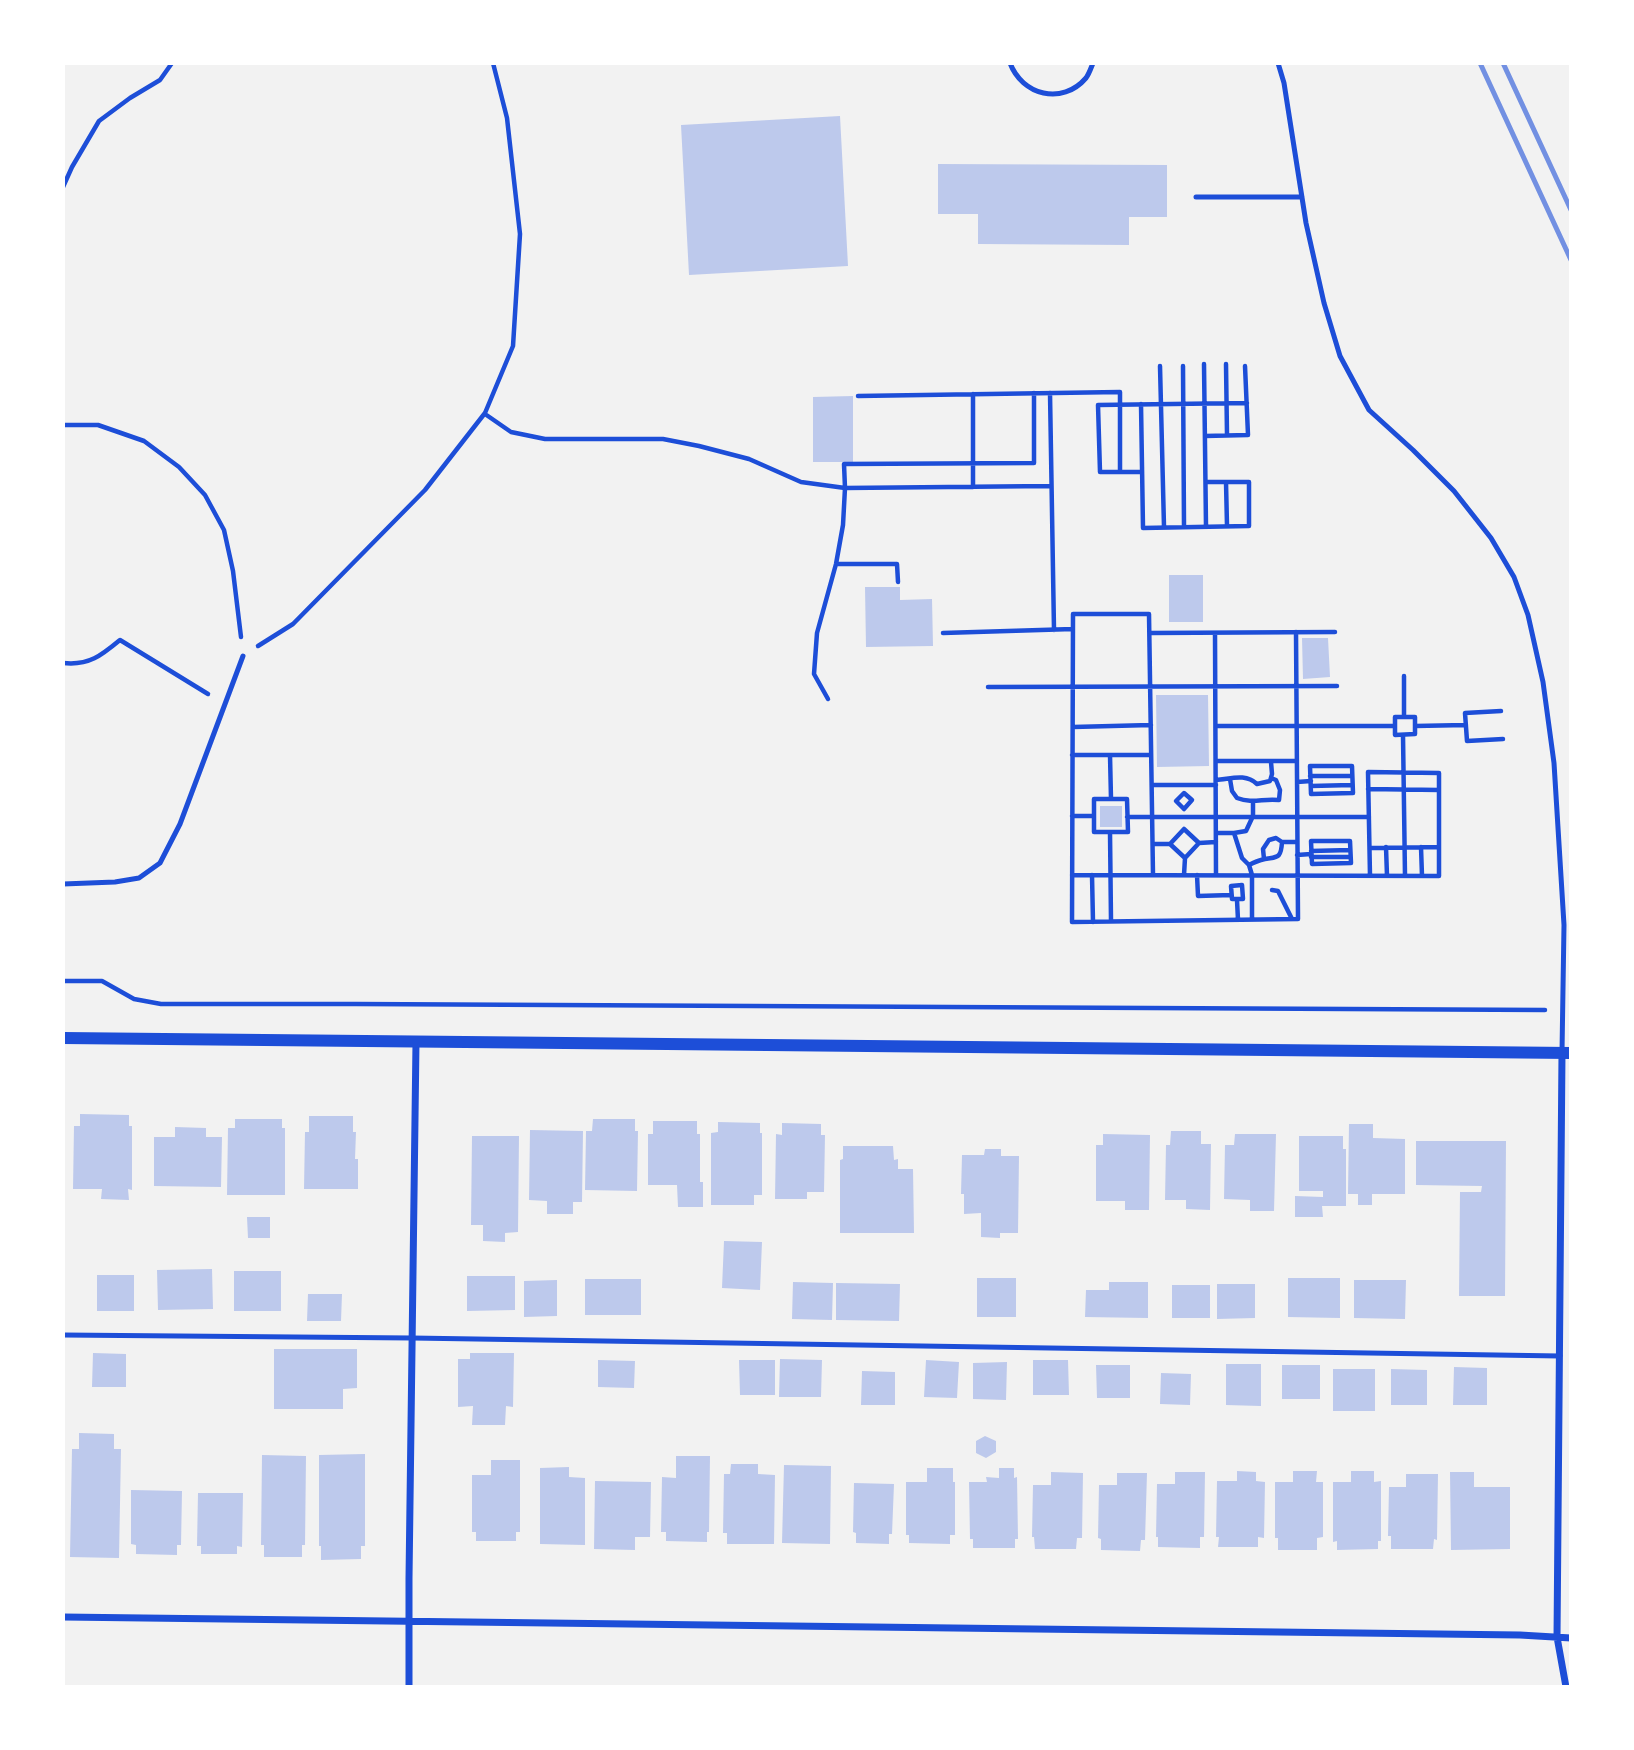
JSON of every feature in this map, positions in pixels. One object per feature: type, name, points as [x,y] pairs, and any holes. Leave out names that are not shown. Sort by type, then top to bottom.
[{"type":"street","points":[[63,1038],[1567,1053],[1557,1637],[1566,1687]]},
{"type":"street","points":[[409,1687],[416,1042]]},
{"type":"street","points":[[63,1617],[1520,1635],[1571,1638]]},
{"type":"lane","points":[[1010,63],[1022,83],[1034,91],[1049,94],[1063,93],[1076,86],[1087,76],[1093,63]]},
{"type":"lane","points":[[1278,63],[1284,83],[1302,197],[1324,303],[1340,355],[1369,410],[1454,491],[1491,538],[1514,578],[1528,615],[1543,682],[1554,763],[1564,925],[1562,1010],[1567,1053]]},
{"type":"lane","points":[[1196,197],[1302,197]]},
{"type":"lane","points":[[63,884],[139,878],[160,863],[180,824],[243,656]]},
{"type":"lane","points":[[63,1335],[1560,1356]]},
{"type":"path","points":[[63,187],[99,121],[160,80],[172,63]]},
{"type":"path","points":[[63,425],[98,425],[144,441],[180,467],[205,495],[224,530],[233,571],[243,656],[293,624],[425,490],[485,414],[513,346],[520,234],[507,118],[493,63]]},
{"type":"path","points":[[1204,364],[1206,527]]},
{"type":"path","points":[[1226,364],[1227,435]]},
{"type":"path","points":[[1160,366],[1164,527]]},
{"type":"path","points":[[1183,366],[1184,527]]},
{"type":"path","points":[[1205,436],[1248,435],[1245,366]]},
{"type":"path","points":[[858,396],[1120,392],[1120,472]]},
{"type":"path","points":[[828,699],[814,674],[817,634],[836,564],[843,525],[844,464],[1034,463],[1034,393]]},
{"type":"path","points":[[1050,393],[1054,630]]},
{"type":"path","points":[[973,394],[973,487]]},
{"type":"path","points":[[1142,472],[1100,472],[1098,405],[1247,403]]},
{"type":"path","points":[[1141,404],[1143,528],[1250,526],[1249,482],[1206,482]]},
{"type":"path","points":[[485,414],[511,432],[545,439],[663,439],[750,459],[801,482],[845,488],[1051,486]]},
{"type":"path","points":[[1226,482],[1227,526]]},
{"type":"path","points":[[836,564],[897,564],[898,582]]},
{"type":"path","points":[[1153,875],[1149,614],[1073,614],[1072,922],[1298,919],[1296,632]]},
{"type":"path","points":[[943,632],[1073,629]]},
{"type":"path","points":[[1150,633],[1335,632]]},
{"type":"path","points":[[1215,633],[1216,875]]},
{"type":"path","points":[[63,663],[72,664],[98,658],[120,640],[224,704]]},
{"type":"path","points":[[1404,676],[1404,717]]},
{"type":"path","points":[[988,687],[1336,686]]},
{"type":"path","points":[[1501,711],[1465,713],[1467,741],[1503,739]]},
{"type":"path","points":[[1395,717],[1404,717],[1415,717],[1415,734],[1395,735],[1395,717]]},
{"type":"path","points":[[1073,727],[1151,725]]},
{"type":"path","points":[[1415,726],[1466,725]]},
{"type":"path","points":[[1216,726],[1395,726]]},
{"type":"path","points":[[1402,735],[1405,876]]},
{"type":"path","points":[[1072,755],[1151,755]]},
{"type":"path","points":[[1110,755],[1111,799]]},
{"type":"path","points":[[1216,761],[1297,761]]},
{"type":"path","points":[[1152,785],[1216,782],[1242,776],[1251,778],[1257,784],[1270,781],[1271,761]]},
{"type":"path","points":[[1352,765],[1352,776],[1353,793],[1311,794],[1310,766],[1352,765]]},
{"type":"path","points":[[1072,875],[1197,876],[1216,875],[1252,876],[1297,875],[1370,876],[1439,876],[1439,773],[1368,772],[1370,876]]},
{"type":"path","points":[[1297,782],[1352,776]]},
{"type":"path","points":[[1230,779],[1232,791],[1237,798],[1247,802],[1279,800],[1280,790],[1276,780],[1270,778]]},
{"type":"path","points":[[1184,785],[1184,793],[1176,801],[1184,809]]},
{"type":"path","points":[[1368,789],[1439,790]]},
{"type":"path","points":[[1170,844],[1184,829],[1184,809],[1192,800],[1184,793]]},
{"type":"path","points":[[1094,799],[1111,799],[1127,799],[1128,832],[1094,832],[1094,799]]},
{"type":"path","points":[[1216,833],[1246,831],[1253,817],[1253,802]]},
{"type":"path","points":[[1072,816],[1094,816]]},
{"type":"path","points":[[1127,817],[1369,817]]},
{"type":"path","points":[[1184,829],[1199,843]]},
{"type":"path","points":[[1110,832],[1111,921]]},
{"type":"path","points":[[1234,833],[1242,858],[1249,865],[1252,876],[1252,919]]},
{"type":"path","points":[[1264,859],[1263,849],[1269,840],[1276,838],[1282,842],[1297,842]]},
{"type":"path","points":[[1311,841],[1350,841],[1350,850],[1351,863],[1312,864],[1311,841]]},
{"type":"path","points":[[1184,875],[1185,858],[1199,843],[1216,842]]},
{"type":"path","points":[[1249,865],[1279,856],[1282,842]]},
{"type":"path","points":[[1153,844],[1170,844],[1185,858]]},
{"type":"path","points":[[1385,847],[1387,876]]},
{"type":"path","points":[[1421,847],[1422,876]]},
{"type":"path","points":[[1370,848],[1439,847]]},
{"type":"path","points":[[1297,855],[1350,850]]},
{"type":"path","points":[[1092,875],[1093,922]]},
{"type":"path","points":[[1197,876],[1198,896],[1231,895]]},
{"type":"path","points":[[1242,885],[1242,899],[1232,899],[1231,895],[1231,886],[1242,885]]},
{"type":"path","points":[[1272,890],[1278,891],[1292,919]]},
{"type":"path","points":[[1237,900],[1238,920]]},
{"type":"path","points":[[63,981],[102,981],[134,999],[161,1004],[1562,1010]]},
{"type":"building","points":[[840,116],[848,266],[689,275],[681,125]]},
{"type":"building","points":[[938,164],[1167,165],[1167,217],[1129,217],[1129,245],[978,244],[978,214],[938,214]]},
{"type":"building","points":[[853,396],[853,462],[813,462],[813,397]]},
{"type":"building","points":[[1169,575],[1203,575],[1203,622],[1169,622]]},
{"type":"building","points":[[865,587],[900,587],[900,600],[932,599],[933,646],[866,647]]},
{"type":"building","points":[[1302,638],[1328,638],[1330,677],[1303,679]]},
{"type":"building","points":[[1156,695],[1208,695],[1209,766],[1157,767]]},
{"type":"building","points":[[1100,806],[1122,806],[1122,827],[1100,827]]},
{"type":"building","points":[[80,1114],[129,1115],[129,1126],[132,1126],[132,1190],[128,1189],[129,1200],[101,1199],[102,1189],[73,1189],[74,1126],[80,1126]]},
{"type":"building","points":[[309,1116],[353,1116],[358,1189],[304,1189],[305,1132],[309,1132]]},
{"type":"building","points":[[235,1119],[282,1119],[282,1128],[285,1128],[285,1195],[227,1195],[228,1128],[235,1128]]},
{"type":"building","points":[[593,1119],[635,1119],[635,1131],[638,1131],[637,1191],[585,1190],[586,1131],[592,1131]]},
{"type":"building","points":[[653,1121],[697,1121],[703,1207],[678,1207],[677,1185],[648,1185],[648,1134],[653,1134]]},
{"type":"building","points":[[718,1122],[760,1123],[762,1195],[754,1195],[754,1205],[711,1205],[711,1133],[718,1132]]},
{"type":"building","points":[[782,1123],[821,1124],[821,1135],[825,1135],[824,1192],[807,1192],[807,1199],[775,1199],[776,1134],[782,1135]]},
{"type":"building","points":[[1349,1124],[1373,1124],[1373,1138],[1405,1139],[1405,1194],[1372,1194],[1372,1205],[1358,1205],[1358,1194],[1348,1194]]},
{"type":"building","points":[[175,1127],[206,1128],[206,1137],[222,1137],[221,1187],[154,1186],[154,1137],[175,1137]]},
{"type":"building","points":[[530,1130],[583,1131],[582,1202],[573,1202],[573,1214],[547,1214],[547,1201],[529,1200]]},
{"type":"building","points":[[1171,1131],[1201,1131],[1201,1144],[1211,1144],[1210,1210],[1186,1209],[1186,1200],[1165,1200],[1166,1145],[1170,1145]]},
{"type":"building","points":[[1103,1134],[1150,1135],[1149,1210],[1125,1210],[1125,1201],[1096,1201],[1096,1145],[1103,1145]]},
{"type":"building","points":[[1235,1134],[1276,1134],[1274,1211],[1250,1211],[1250,1200],[1224,1199],[1225,1145],[1234,1145]]},
{"type":"building","points":[[472,1136],[519,1136],[518,1232],[505,1233],[505,1242],[483,1241],[483,1225],[471,1225]]},
{"type":"building","points":[[1299,1136],[1343,1136],[1343,1149],[1346,1149],[1346,1206],[1322,1206],[1323,1217],[1295,1217],[1295,1196],[1323,1197],[1323,1191],[1299,1191]]},
{"type":"building","points":[[1416,1141],[1506,1141],[1505,1296],[1459,1296],[1460,1192],[1481,1192],[1482,1186],[1416,1185]]},
{"type":"building","points":[[843,1146],[893,1146],[894,1160],[898,1159],[898,1169],[913,1169],[914,1233],[840,1233],[840,1160],[843,1159]]},
{"type":"building","points":[[985,1149],[1001,1149],[1001,1156],[1019,1156],[1018,1233],[1000,1233],[1000,1238],[981,1237],[981,1213],[964,1214],[964,1194],[961,1194],[962,1155],[984,1155]]},
{"type":"building","points":[[247,1217],[270,1217],[270,1238],[248,1238]]},
{"type":"building","points":[[724,1241],[762,1242],[760,1290],[722,1288]]},
{"type":"building","points":[[212,1269],[213,1309],[158,1310],[157,1270]]},
{"type":"building","points":[[234,1271],[281,1271],[281,1311],[234,1311]]},
{"type":"building","points":[[97,1275],[134,1275],[134,1311],[97,1311]]},
{"type":"building","points":[[467,1276],[515,1276],[515,1310],[467,1311]]},
{"type":"building","points":[[977,1278],[1016,1278],[1016,1317],[977,1317]]},
{"type":"building","points":[[1288,1278],[1340,1278],[1340,1318],[1288,1317]]},
{"type":"building","points":[[585,1279],[641,1279],[641,1315],[585,1315]]},
{"type":"building","points":[[557,1280],[557,1316],[524,1317],[524,1281]]},
{"type":"building","points":[[1354,1280],[1406,1280],[1405,1319],[1354,1318]]},
{"type":"building","points":[[793,1282],[833,1283],[832,1320],[792,1319]]},
{"type":"building","points":[[1109,1282],[1148,1282],[1148,1318],[1085,1317],[1086,1290],[1109,1290]]},
{"type":"building","points":[[836,1283],[900,1284],[899,1321],[836,1320]]},
{"type":"building","points":[[1217,1284],[1255,1284],[1255,1318],[1217,1319]]},
{"type":"building","points":[[1172,1285],[1210,1285],[1210,1318],[1172,1318]]},
{"type":"building","points":[[308,1294],[342,1294],[341,1321],[307,1321]]},
{"type":"building","points":[[274,1349],[357,1349],[357,1388],[343,1389],[343,1409],[274,1409]]},
{"type":"building","points":[[93,1353],[126,1354],[126,1387],[92,1387]]},
{"type":"building","points":[[470,1353],[514,1353],[513,1407],[506,1406],[505,1425],[472,1425],[473,1406],[458,1407],[458,1359],[470,1359]]},
{"type":"building","points":[[780,1359],[822,1360],[821,1397],[779,1397]]},
{"type":"building","points":[[598,1360],[635,1361],[634,1388],[598,1387]]},
{"type":"building","points":[[739,1360],[775,1360],[775,1395],[740,1395]]},
{"type":"building","points":[[926,1360],[959,1362],[957,1398],[924,1397]]},
{"type":"building","points":[[1033,1360],[1068,1360],[1069,1395],[1033,1395]]},
{"type":"building","points":[[1007,1362],[1006,1400],[973,1399],[973,1363]]},
{"type":"building","points":[[1226,1364],[1261,1364],[1261,1406],[1226,1405]]},
{"type":"building","points":[[1096,1365],[1130,1365],[1130,1398],[1097,1398]]},
{"type":"building","points":[[1282,1365],[1320,1365],[1320,1399],[1282,1399]]},
{"type":"building","points":[[1454,1367],[1487,1368],[1487,1405],[1453,1405]]},
{"type":"building","points":[[1333,1369],[1375,1369],[1375,1411],[1333,1411]]},
{"type":"building","points":[[1391,1369],[1427,1370],[1427,1405],[1391,1405]]},
{"type":"building","points":[[862,1371],[895,1372],[895,1405],[861,1405]]},
{"type":"building","points":[[1161,1373],[1191,1374],[1190,1405],[1160,1404]]},
{"type":"building","points":[[79,1433],[114,1434],[114,1449],[121,1449],[119,1558],[70,1557],[72,1449],[79,1449]]},
{"type":"building","points":[[985,1436],[996,1441],[996,1452],[986,1458],[976,1453],[976,1441]]},
{"type":"building","points":[[365,1454],[365,1546],[361,1546],[361,1559],[321,1560],[319,1455]]},
{"type":"building","points":[[262,1455],[306,1456],[305,1545],[302,1545],[302,1557],[264,1557],[264,1545],[261,1545]]},
{"type":"building","points":[[676,1456],[710,1456],[707,1542],[666,1541],[666,1532],[661,1532],[662,1477],[676,1478]]},
{"type":"building","points":[[491,1460],[520,1460],[520,1532],[516,1532],[516,1541],[476,1541],[476,1532],[472,1532],[472,1475],[491,1475]]},
{"type":"building","points":[[731,1464],[758,1464],[758,1474],[775,1475],[774,1544],[727,1544],[727,1533],[723,1533],[724,1474],[730,1474]]},
{"type":"building","points":[[784,1465],[831,1466],[830,1544],[782,1543]]},
{"type":"building","points":[[569,1467],[569,1477],[585,1478],[585,1545],[540,1544],[540,1468]]},
{"type":"building","points":[[927,1468],[953,1468],[955,1535],[950,1535],[950,1544],[909,1543],[909,1535],[906,1535],[906,1482],[927,1482]]},
{"type":"building","points":[[999,1468],[1014,1468],[1014,1478],[1017,1477],[1018,1539],[1015,1539],[1015,1548],[973,1548],[973,1539],[970,1539],[969,1482],[987,1482],[986,1477],[999,1478]]},
{"type":"building","points":[[1237,1471],[1256,1472],[1256,1481],[1265,1482],[1264,1538],[1258,1537],[1258,1547],[1218,1547],[1217,1481],[1237,1481]]},
{"type":"building","points":[[1293,1471],[1317,1471],[1316,1482],[1323,1482],[1323,1537],[1317,1538],[1317,1550],[1278,1550],[1278,1538],[1275,1538],[1275,1482],[1293,1482]]},
{"type":"building","points":[[1351,1471],[1374,1471],[1374,1482],[1381,1481],[1381,1541],[1378,1541],[1378,1549],[1337,1550],[1337,1541],[1333,1542],[1333,1482],[1351,1482]]},
{"type":"building","points":[[1051,1472],[1083,1473],[1082,1538],[1077,1538],[1076,1549],[1035,1549],[1032,1537],[1033,1485],[1051,1485]]},
{"type":"building","points":[[1175,1472],[1205,1472],[1204,1537],[1200,1537],[1200,1548],[1158,1547],[1157,1484],[1175,1484]]},
{"type":"building","points":[[1450,1472],[1474,1472],[1474,1487],[1510,1487],[1510,1549],[1451,1550]]},
{"type":"building","points":[[1117,1473],[1147,1473],[1145,1540],[1141,1540],[1140,1551],[1101,1550],[1101,1539],[1098,1538],[1099,1485],[1117,1485]]},
{"type":"building","points":[[1406,1474],[1438,1474],[1437,1540],[1434,1539],[1433,1549],[1391,1549],[1391,1536],[1388,1536],[1389,1487],[1406,1487]]},
{"type":"building","points":[[595,1481],[651,1482],[650,1537],[635,1537],[635,1550],[594,1549]]},
{"type":"building","points":[[854,1483],[894,1484],[892,1534],[889,1534],[889,1544],[856,1543],[856,1533],[853,1532]]},
{"type":"building","points":[[131,1490],[182,1491],[181,1545],[177,1545],[177,1555],[136,1554],[136,1545],[131,1544]]},
{"type":"building","points":[[198,1493],[243,1493],[242,1547],[237,1546],[237,1554],[201,1554],[201,1546],[197,1546]]},
{"type":"railway","points":[[1480,63],[1571,260]]},
{"type":"railway","points":[[1503,63],[1571,210]]}]
